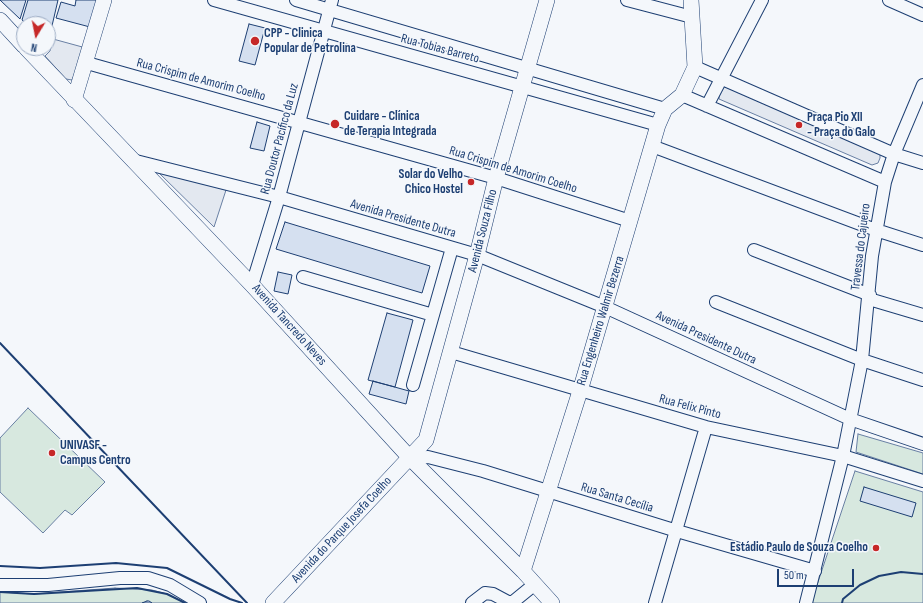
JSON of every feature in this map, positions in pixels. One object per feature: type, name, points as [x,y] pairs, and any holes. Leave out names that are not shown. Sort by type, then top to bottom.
[{"type":"main road","points":[[74,100],[87,63],[104,0]]},
{"type":"main road","name":"Avenida Souza Filho","points":[[410,458],[426,440],[477,255],[496,178],[547,0]]},
{"type":"main road","points":[[664,109],[682,95],[693,73],[691,0]]},
{"type":"main road","name":"Avenida Tancredo Neves","points":[[0,20],[16,37]]},
{"type":"main road","name":"Avenida Tancredo Neves","points":[[33,56],[252,285],[410,458],[523,571],[552,603]]},
{"type":"main road","name":"Rua Engenheiro Walmir Bezerra","points":[[523,571],[580,391],[664,109]]},
{"type":"main road","name":"Avenida do Parque Josefa Coelho","points":[[273,603],[410,458]]},
{"type":"street","name":"Rua Tobias Barreto","points":[[214,0],[658,125]]},
{"type":"street","name":"Rua Tobias Barreto","points":[[296,0],[330,5],[527,69],[664,109]]},
{"type":"street","points":[[627,0],[692,17]]},
{"type":"street","points":[[707,106],[762,0]]},
{"type":"street","points":[[889,0],[923,15]]},
{"type":"street","name":"Rua Doutor Pacífico da Luz","points":[[252,285],[279,197],[330,5]]},
{"type":"street","name":"Rua Crispim de Amorim Coelho","points":[[87,63],[298,121],[496,178],[630,221]]},
{"type":"street","points":[[693,73],[721,79],[894,154],[923,163]]},
{"type":"street","name":"Travessa do Cajueiro","points":[[806,603],[843,456],[862,360],[876,230],[885,182],[894,154],[923,85]]},
{"type":"street","points":[[682,95],[885,182]]},
{"type":"street","points":[[652,146],[876,230],[923,245]]},
{"type":"street","name":"Avenida Presidente Dutra","points":[[132,160],[279,197],[477,255],[605,306],[850,419],[923,444]]},
{"type":"street","points":[[413,385],[452,248]]},
{"type":"street","points":[[754,250],[869,297],[923,315]]},
{"type":"street","points":[[303,277],[433,315]]},
{"type":"street","points":[[716,302],[862,360],[923,380]]},
{"type":"street","name":"Rua Felix Pinto","points":[[451,352],[706,427],[843,456],[923,481]]},
{"type":"street","points":[[655,603],[706,427]]},
{"type":"street","name":"Rua Santa Cecília","points":[[410,458],[428,457],[483,471],[676,531],[815,571]]},
{"type":"street","points":[[0,584],[48,585],[120,578],[148,578],[170,585],[200,603]]},
{"type":"street","points":[[472,603],[485,593],[493,594],[508,602],[513,602],[535,584]]},
{"type":"shaded area","points":[[56,40],[86,48],[72,80],[66,79],[45,56],[56,56]]},
{"type":"shaded area","name":"Praça Pio XII - Praça do Galo","points":[[726,86],[880,151],[878,163],[872,165],[719,99],[721,88]]},
{"type":"shaded area","points":[[161,171],[226,190],[214,227],[160,174]]},
{"type":"shaded area","points":[[28,408],[105,482],[72,515],[65,510],[43,533],[0,492],[0,438]]},
{"type":"shaded area","points":[[858,434],[923,453],[923,474],[856,452]]},
{"type":"shaded area","name":"Estádio Paulo de Souza Coelho","points":[[855,471],[923,492],[923,603],[811,603]]},
{"type":"shaded area","points":[[115,588],[152,590],[167,594],[185,603],[0,603],[0,592],[34,594]]},
{"type":"building","points":[[0,0],[26,0],[21,16],[17,16]]},
{"type":"building","points":[[28,0],[58,0],[54,16],[23,16]]},
{"type":"building","points":[[76,0],[97,0],[90,27],[56,18],[61,2],[75,6]]},
{"type":"building","points":[[249,24],[265,28],[255,65],[239,61]]},
{"type":"building","points":[[257,122],[270,126],[264,151],[250,148]]},
{"type":"building","points":[[285,222],[430,266],[422,293],[276,249]]},
{"type":"building","points":[[278,272],[292,275],[288,294],[274,291]]},
{"type":"building","points":[[387,313],[413,320],[395,387],[368,380]]},
{"type":"building","points":[[373,381],[409,391],[406,404],[369,394]]},
{"type":"building","points":[[864,487],[916,503],[912,517],[860,501]]},
{"type":"building","points":[[147,601],[152,603],[142,603]]},
{"type":"wall","points":[[0,343],[247,603]]},
{"type":"wall","points":[[0,566],[40,568],[116,563],[167,568],[230,599],[242,603]]},
{"type":"wall","points":[[842,603],[843,599],[860,585],[879,576],[901,572],[923,574]]},
{"type":"wall","points":[[0,592],[34,594],[137,588],[167,594],[185,603]]},
{"type":"place","name":"CPP - Clinica Popular de Petrolina","points":[[255,41]]},
{"type":"place","name":"Cuidare - Clínica de Terapia Integrada","points":[[335,124]]},
{"type":"place","name":"Praça Pio XII - Praça do Galo","points":[[799,125]]},
{"type":"place","name":"Solar do Velho Chico Hostel","points":[[471,182]]},
{"type":"place","name":"UNIVASF - Campus Centro","points":[[52,453]]},
{"type":"place","name":"Estádio Paulo de Souza Coelho","points":[[876,548]]}]
